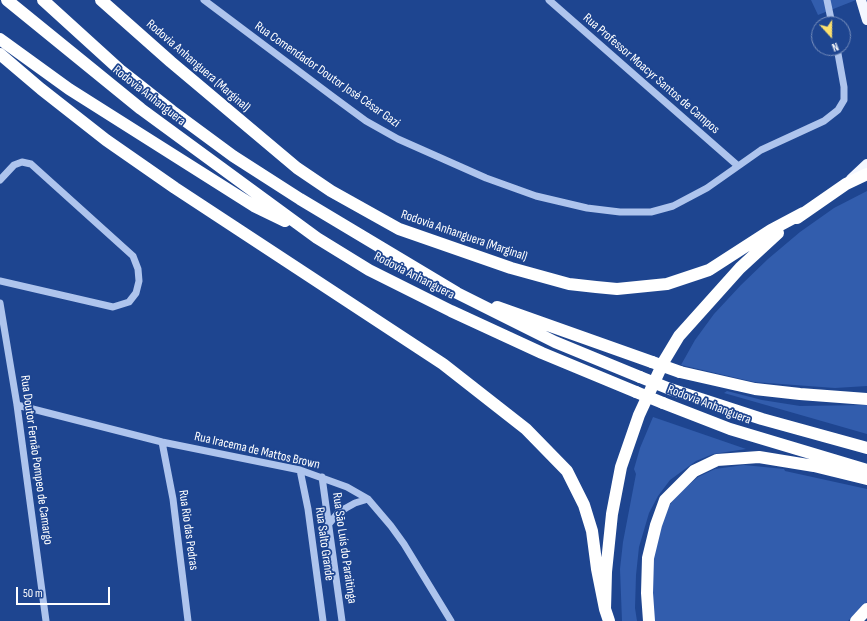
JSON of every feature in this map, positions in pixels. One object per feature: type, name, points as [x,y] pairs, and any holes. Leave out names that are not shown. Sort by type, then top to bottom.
[{"type":"highway","name":"Rodovia Anhanguera","points":[[7,0],[141,109],[318,238],[369,270],[451,311],[542,353],[663,403],[730,429],[867,470]]},
{"type":"highway","name":"Rodovia Anhanguera","points":[[43,0],[120,70],[233,156],[385,252],[457,293],[555,342],[670,389],[762,419],[867,448]]},
{"type":"highway","name":"Rodovia Anhanguera (Marginal)","points":[[101,0],[171,62],[274,149],[297,168],[331,191],[399,229],[511,268],[569,284],[596,287],[617,289],[667,284],[709,270],[771,230],[803,213]]},
{"type":"highway","points":[[0,39],[69,89],[254,206],[318,238]]},
{"type":"highway","points":[[0,54],[41,90],[106,140],[174,188],[443,364],[526,429],[567,471],[584,505],[592,531],[597,569],[608,621]]},
{"type":"highway","points":[[605,609],[609,536],[621,467],[640,415],[664,360],[679,336],[726,282],[759,249],[803,213],[846,184],[867,174]]},
{"type":"highway","points":[[457,293],[680,372],[755,389],[867,399]]},
{"type":"highway","points":[[649,621],[647,592],[648,558],[656,525],[665,500],[694,471],[717,460],[759,457],[814,466],[867,479]]},
{"type":"highway","points":[[856,621],[867,609]]},
{"type":"main road","points":[[861,0],[867,20]]},
{"type":"main road","points":[[846,184],[867,164]]},
{"type":"street","name":"Rua Comendador Doutor José César Gazi","points":[[204,0],[332,96],[392,136],[486,178],[536,196],[587,208],[620,212],[651,212],[673,206],[693,197],[737,165],[761,150],[824,121],[838,110],[844,100],[844,87],[838,56]]},
{"type":"street","name":"Rua Professor Moacyr Santos de Campos","points":[[549,0],[737,165]]},
{"type":"street","points":[[827,0],[830,16]]},
{"type":"street","points":[[0,180],[14,165],[22,162],[31,164],[133,256],[138,269],[139,281],[136,293],[129,302],[113,307],[0,281]]},
{"type":"street","name":"Rua Doutor Fernão Pompeo de Camargo","points":[[0,303],[17,405],[46,621]]},
{"type":"street","name":"Rua Iracema de Mattos Brown","points":[[17,405],[162,442],[300,470],[347,487],[368,499],[404,544],[451,621]]},
{"type":"street","name":"Rua Rio das Pedras","points":[[162,442],[173,499],[188,621]]},
{"type":"street","name":"Rua Salto Grande","points":[[300,470],[323,621]]},
{"type":"street","name":"Rua São Luís do Paraitinga","points":[[322,478],[342,621]]},
{"type":"street","points":[[328,526],[338,513],[355,503],[368,499]]},
{"type":"shaded area","points":[[811,0],[856,0],[818,15]]},
{"type":"shaded area","points":[[867,191],[867,386],[835,388],[754,382],[681,365],[695,340],[714,314],[768,259],[800,232],[834,208]]},
{"type":"shaded area","points":[[727,391],[762,400],[800,406],[867,405],[867,434],[724,393]]},
{"type":"shaded area","points":[[653,417],[746,449],[713,454],[696,461],[670,480],[658,496],[649,513],[639,547],[635,608],[637,621],[622,621],[620,569],[623,542],[636,474],[634,469],[640,448]]},
{"type":"shaded area","points":[[744,465],[784,469],[785,471],[867,489],[867,602],[848,621],[653,621],[651,608],[653,554],[658,532],[669,506],[676,496],[698,477],[715,469]]}]
